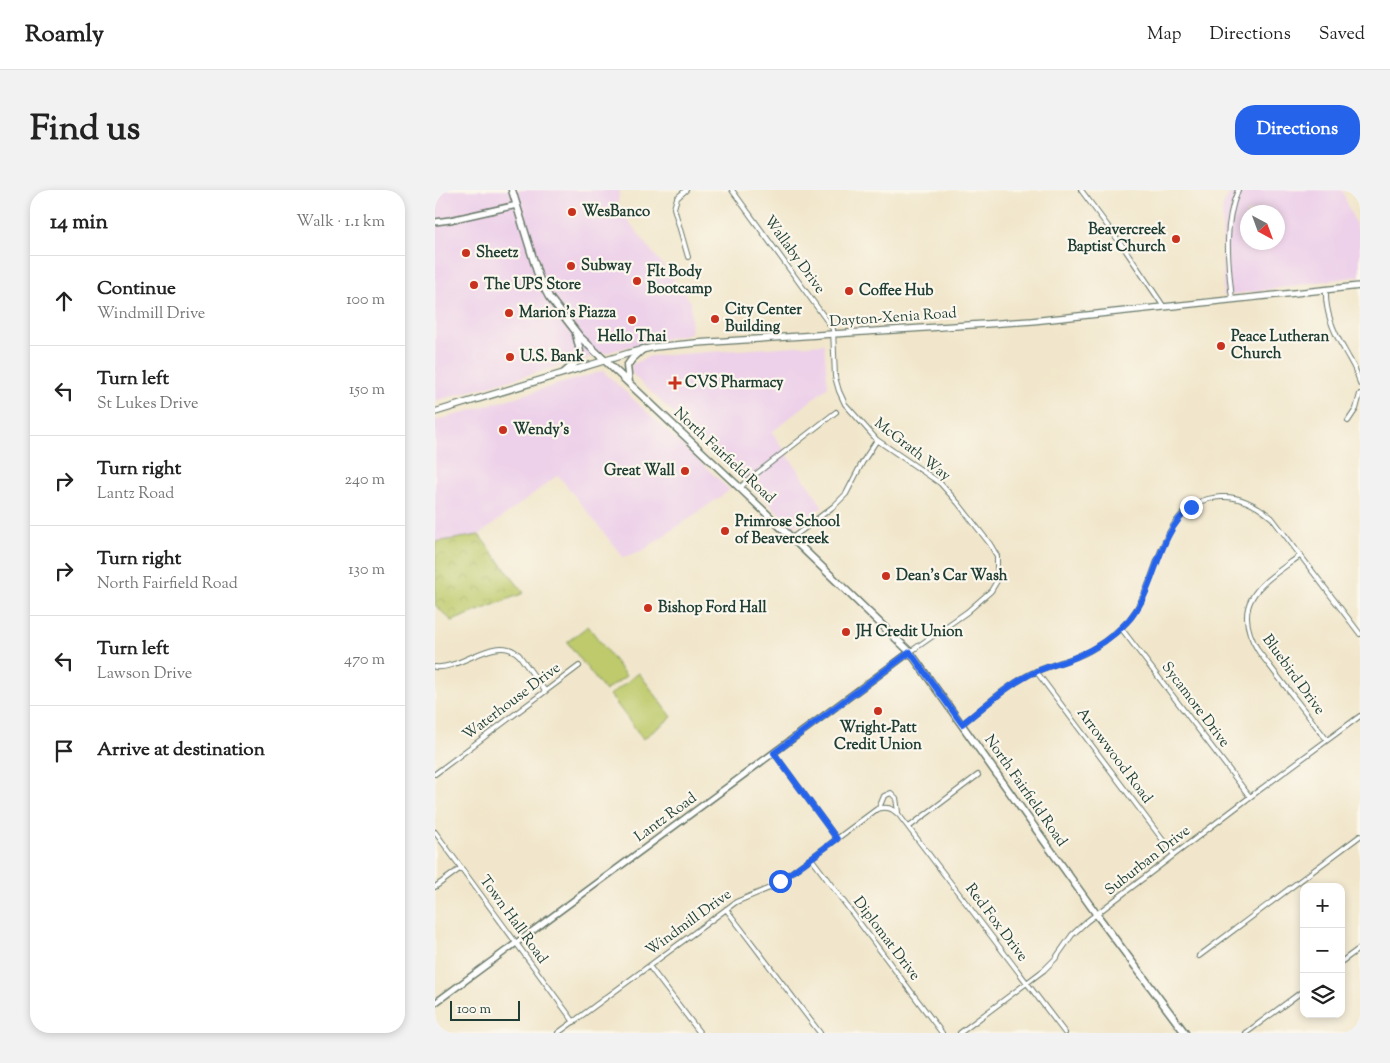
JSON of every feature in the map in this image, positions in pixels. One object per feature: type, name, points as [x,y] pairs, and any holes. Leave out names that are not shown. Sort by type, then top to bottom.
[{"type":"main road","name":"North Fairfield Road","points":[[512,190],[539,278],[549,297],[576,332],[910,652],[1097,915],[1185,1033]]},
{"type":"main road","name":"Dayton-Xenia Road","points":[[435,412],[643,349],[697,343],[1032,321],[1360,286]]},
{"type":"main road","points":[[565,372],[580,359],[581,354],[576,332]]},
{"type":"main road","points":[[629,383],[627,366],[643,349]]},
{"type":"street","points":[[686,190],[677,198],[674,208],[688,257]]},
{"type":"street","name":"Wallaby Drive","points":[[732,190],[808,293],[833,329],[833,334]]},
{"type":"street","points":[[1081,190],[1164,306]]},
{"type":"street","points":[[1232,300],[1227,235],[1231,209],[1238,190]]},
{"type":"street","points":[[435,222],[517,205]]},
{"type":"street","points":[[1325,290],[1327,309],[1332,326],[1356,370],[1360,384]]},
{"type":"street","name":"McGrath Way","points":[[833,334],[835,376],[845,404],[877,440],[940,483],[959,502],[997,556],[997,581],[991,591],[967,612],[910,652]]},
{"type":"street","points":[[1348,421],[1356,409],[1360,395]]},
{"type":"street","points":[[740,488],[754,475],[836,412]]},
{"type":"street","points":[[792,538],[834,506],[846,494],[877,440]]},
{"type":"street","points":[[962,724],[1020,680],[1036,671],[1085,653],[1121,628],[1141,601],[1163,544],[1173,526],[1185,512],[1203,500],[1231,497],[1258,506],[1280,526],[1360,634]]},
{"type":"street","name":"Bluebird Drive","points":[[1301,555],[1266,580],[1254,594],[1248,610],[1249,626],[1259,652],[1327,740]]},
{"type":"street","name":"Sycamore Drive","points":[[1121,628],[1250,797]]},
{"type":"street","points":[[435,667],[450,666],[497,648],[505,647],[519,655],[545,691]]},
{"type":"street","name":"Lantz Road","points":[[435,1003],[910,652]]},
{"type":"street","name":"Waterhouse Drive","points":[[435,774],[579,666]]},
{"type":"street","name":"Arrowwood Road","points":[[1036,671],[1174,855]]},
{"type":"street","name":"Suburban Drive","points":[[960,1033],[1052,963],[1072,935],[1097,915],[1250,797],[1360,716]]},
{"type":"street","points":[[774,753],[837,839]]},
{"type":"street","points":[[877,809],[888,808],[894,810],[909,827],[978,775]]},
{"type":"street","points":[[877,809],[884,796],[891,793],[896,798],[899,815]]},
{"type":"street","name":"Windmill Drive","points":[[558,1033],[727,909],[743,898],[771,887],[877,809]]},
{"type":"street","name":"Red Fox Drive","points":[[909,827],[1065,1033]]},
{"type":"street","name":"Town Hall Road","points":[[435,832],[574,1022]]},
{"type":"street","points":[[1199,956],[1360,836]]},
{"type":"street","name":"Diplomat Drive","points":[[811,858],[942,1033]]},
{"type":"street","points":[[435,887],[461,868]]},
{"type":"street","points":[[727,909],[820,1033]]},
{"type":"street","points":[[1345,959],[1360,948]]},
{"type":"street","points":[[649,966],[700,1033]]},
{"type":"street","points":[[1246,1033],[1300,993]]},
{"type":"shaded area","points":[[435,190],[620,190],[617,206],[691,302],[691,333],[627,347],[435,401]]},
{"type":"shaded area","points":[[1231,190],[1342,190],[1360,236],[1360,276],[1223,296],[1222,207]]},
{"type":"shaded area","points":[[824,344],[828,387],[772,432],[823,507],[794,527],[632,374],[631,365],[650,356]]},
{"type":"shaded area","points":[[603,371],[730,490],[642,551],[623,557],[558,475],[479,535],[435,542],[435,421]]},
{"type":"green space","points":[[479,535],[524,593],[452,621],[435,605],[435,542]]},
{"type":"green space","points":[[588,626],[626,676],[605,691],[567,642]]},
{"type":"green space","points":[[639,673],[672,717],[643,739],[610,695]]},
{"type":"place","name":"WesBanco","points":[[572,212]]},
{"type":"place","name":"Beavercreek Baptist Church","points":[[1176,239]]},
{"type":"place","name":"Sheetz","points":[[466,253]]},
{"type":"place","name":"Subway","points":[[571,266]]},
{"type":"place","name":"FIt Body Bootcamp","points":[[637,281]]},
{"type":"place","name":"The UPS Store","points":[[474,285]]},
{"type":"place","name":"Coffee Hub","points":[[849,291]]},
{"type":"place","name":"Marion's Piazza","points":[[509,313]]},
{"type":"place","name":"City Center Building","points":[[715,319]]},
{"type":"place","name":"Hello Thai","points":[[632,320]]},
{"type":"place","name":"Peace Lutheran Church","points":[[1221,346]]},
{"type":"place","name":"U.S. Bank","points":[[510,357]]},
{"type":"place","name":"CVS Pharmacy","points":[[675,383]]},
{"type":"place","name":"Wendy's","points":[[503,430]]},
{"type":"place","name":"Great Wall","points":[[685,471]]},
{"type":"place","name":"Primrose School of Beavercreek","points":[[725,531]]},
{"type":"place","name":"Dean's Car Wash","points":[[886,576]]},
{"type":"place","name":"Bishop Ford Hall","points":[[648,608]]},
{"type":"place","name":"JH Credit Union","points":[[846,632]]},
{"type":"place","name":"Wright-Patt Credit Union","points":[[878,711]]},
{"type":"route","points":[[780,881],[837,839],[774,753],[910,652],[962,724],[1028,675],[1085,653],[1107,639],[1128,621],[1150,582],[1169,532],[1180,516],[1191,507]]}]
